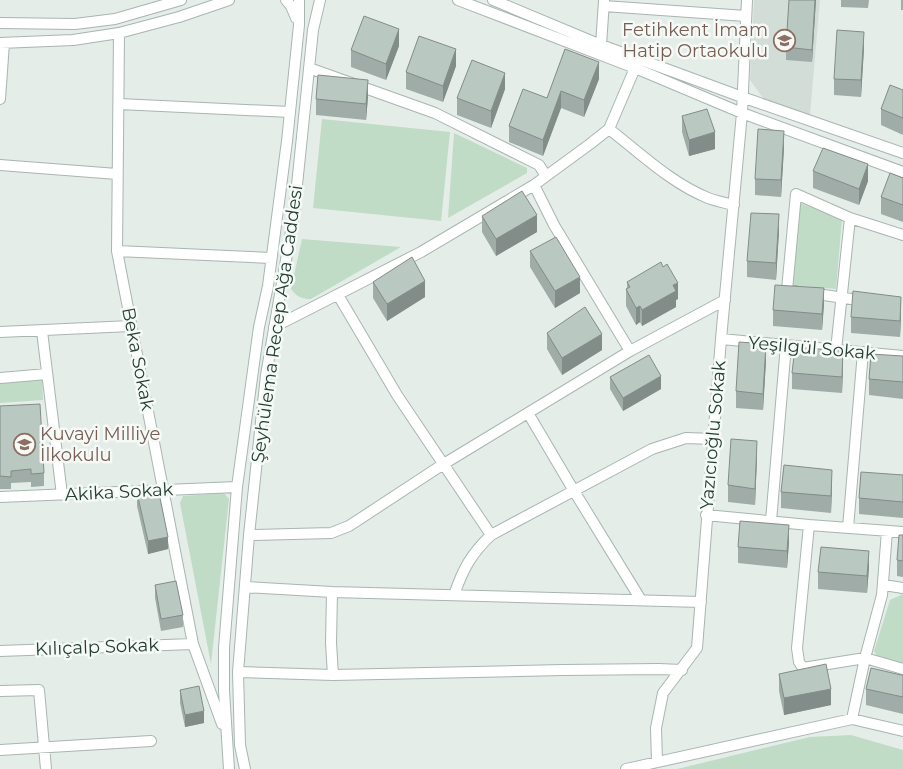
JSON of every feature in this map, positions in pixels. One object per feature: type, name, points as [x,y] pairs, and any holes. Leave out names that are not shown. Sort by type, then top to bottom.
[{"type":"street","points":[[0,23],[75,24],[114,19],[181,0]]},
{"type":"street","points":[[0,99],[2,43],[73,40],[119,33],[179,17],[229,0]]},
{"type":"street","points":[[286,0],[292,6],[299,25]]},
{"type":"street","name":"Şeyhülema Recep Ağa Caddesi","points":[[229,769],[224,691],[224,648],[237,487],[259,327],[268,286],[290,112],[299,25],[299,0]]},
{"type":"street","name":"Şeyhülema Recep Ağa Caddesi","points":[[245,769],[240,745],[238,672],[249,535],[266,375],[294,214],[313,30],[320,0]]},
{"type":"street","points":[[458,0],[634,68],[742,113],[903,172]]},
{"type":"street","points":[[493,0],[601,45],[903,154]]},
{"type":"street","name":"Yazıcıoğlu Sokak","points":[[658,761],[656,728],[663,693],[697,648],[706,515],[742,113],[747,0]]},
{"type":"street","points":[[601,45],[604,3],[746,16]]},
{"type":"street","name":"Beka Sokak","points":[[119,33],[117,251],[193,644],[226,736]]},
{"type":"street","points":[[309,68],[435,113],[539,165],[546,176]]},
{"type":"street","points":[[274,327],[421,252],[534,185],[609,129],[634,68]]},
{"type":"street","points":[[119,104],[290,112]]},
{"type":"street","points":[[609,129],[666,174],[708,198],[734,206]]},
{"type":"street","points":[[0,165],[117,174]]},
{"type":"street","points":[[534,185],[554,225],[630,351]]},
{"type":"street","points":[[877,303],[787,290],[796,194],[850,218],[903,235]]},
{"type":"street","points":[[836,350],[850,218]]},
{"type":"street","points":[[117,251],[271,258]]},
{"type":"street","points":[[338,295],[397,395],[491,536]]},
{"type":"street","points":[[249,535],[331,533],[349,526],[442,465],[630,351],[725,300]]},
{"type":"street","points":[[0,332],[131,326]]},
{"type":"street","points":[[42,331],[62,496]]},
{"type":"street","name":"Yeşilgül Sokak","points":[[721,340],[903,356]]},
{"type":"street","points":[[770,521],[786,345]]},
{"type":"street","points":[[848,528],[863,352]]},
{"type":"street","points":[[0,378],[47,374]]},
{"type":"street","points":[[528,413],[641,600]]},
{"type":"street","points":[[454,595],[462,573],[475,550],[491,536],[652,449],[686,438],[713,439]]},
{"type":"street","name":"Akika Sokak","points":[[0,497],[62,496],[237,487]]},
{"type":"street","points":[[706,515],[903,532]]},
{"type":"street","points":[[809,525],[797,648],[800,664],[803,668],[865,658],[903,669]]},
{"type":"street","points":[[852,719],[865,676],[865,658],[884,585],[887,531]]},
{"type":"street","points":[[884,585],[903,588]]},
{"type":"street","points":[[245,587],[332,592],[701,602]]},
{"type":"street","points":[[332,592],[330,643],[333,675]]},
{"type":"street","name":"Kılıçalp Sokak","points":[[0,651],[193,644]]},
{"type":"street","points":[[238,672],[333,675],[563,670],[682,670]]},
{"type":"street","points":[[0,691],[39,690],[46,769]]},
{"type":"street","points":[[626,769],[852,719],[903,730]]},
{"type":"street","points":[[0,750],[151,741]]},
{"type":"shaded area","name":"Fetihkent İmam Hatip Ortaokulu","points":[[754,0],[820,0],[810,115],[763,98],[750,80]]},
{"type":"green space","points":[[322,119],[450,132],[441,221],[313,208]]},
{"type":"green space","points":[[454,133],[527,168],[527,173],[448,218]]},
{"type":"green space","points":[[800,203],[842,219],[836,289],[792,285]]},
{"type":"green space","points":[[302,239],[401,247],[308,299],[298,296],[291,289]]},
{"type":"green space","points":[[42,379],[43,400],[0,403],[0,381]]},
{"type":"green space","points":[[224,493],[229,499],[211,664],[180,503],[183,496]]},
{"type":"green space","points":[[903,594],[903,664],[878,658],[874,651],[890,600]]},
{"type":"green space","points":[[851,735],[903,750],[903,769],[677,769],[810,737]]},
{"type":"building","points":[[789,0],[815,0],[812,50],[786,47]]},
{"type":"building","points":[[364,16],[399,29],[386,64],[351,50]]},
{"type":"building","points":[[837,30],[864,32],[861,80],[834,79]]},
{"type":"building","points":[[419,36],[456,49],[443,86],[406,72]]},
{"type":"building","points":[[565,49],[599,62],[584,100],[561,91],[543,140],[509,126],[523,89],[547,98]]},
{"type":"building","points":[[472,60],[505,73],[491,111],[457,98]]},
{"type":"building","points":[[318,75],[368,80],[366,104],[316,99]]},
{"type":"building","points":[[890,85],[903,90],[903,118],[881,109]]},
{"type":"building","points":[[707,109],[715,132],[689,140],[682,116]]},
{"type":"building","points":[[758,129],[784,131],[781,180],[755,179]]},
{"type":"building","points":[[823,148],[868,164],[859,189],[813,171]]},
{"type":"building","points":[[890,173],[903,178],[903,205],[881,197]]},
{"type":"building","points":[[522,191],[537,215],[496,239],[482,216]]},
{"type":"building","points":[[751,213],[779,214],[776,263],[747,261]]},
{"type":"building","points":[[556,237],[580,277],[555,291],[530,251]]},
{"type":"building","points":[[412,257],[425,281],[387,304],[373,282]]},
{"type":"building","points":[[661,262],[663,267],[667,264],[678,283],[673,285],[676,291],[642,310],[640,306],[636,308],[626,289],[630,287],[627,282]]},
{"type":"building","points":[[775,285],[824,288],[822,314],[773,310]]},
{"type":"building","points":[[853,291],[901,297],[900,321],[851,317]]},
{"type":"building","points":[[585,307],[602,334],[562,358],[547,333]]},
{"type":"building","points":[[739,342],[766,344],[763,394],[736,391]]},
{"type":"building","points":[[795,347],[843,351],[842,377],[792,373]]},
{"type":"building","points":[[871,354],[903,356],[903,382],[869,379]]},
{"type":"building","points":[[649,355],[661,376],[623,398],[610,377]]},
{"type":"building","points":[[40,404],[44,473],[31,474],[31,469],[11,471],[11,477],[0,476],[0,406]]},
{"type":"building","points":[[731,439],[757,441],[755,489],[728,485]]},
{"type":"building","points":[[784,465],[832,470],[831,496],[781,492]]},
{"type":"building","points":[[861,472],[903,475],[903,502],[859,498]]},
{"type":"building","points":[[158,488],[168,537],[148,541],[137,493]]},
{"type":"building","points":[[740,521],[789,525],[787,551],[738,547]]},
{"type":"building","points":[[899,535],[903,535],[903,561],[897,560]]},
{"type":"building","points":[[821,547],[869,551],[867,576],[818,572]]},
{"type":"building","points":[[176,581],[183,615],[161,619],[155,585]]},
{"type":"building","points":[[826,664],[831,689],[784,698],[779,674]]},
{"type":"building","points":[[871,668],[903,675],[903,697],[866,689]]},
{"type":"building","points":[[199,686],[204,711],[185,715],[180,690]]},
{"type":"place","name":"Fetihkent İmam Hatip Ortaokulu","points":[[784,40]]},
{"type":"place","name":"Kuvayi Milliye İlkokulu","points":[[24,444]]}]
